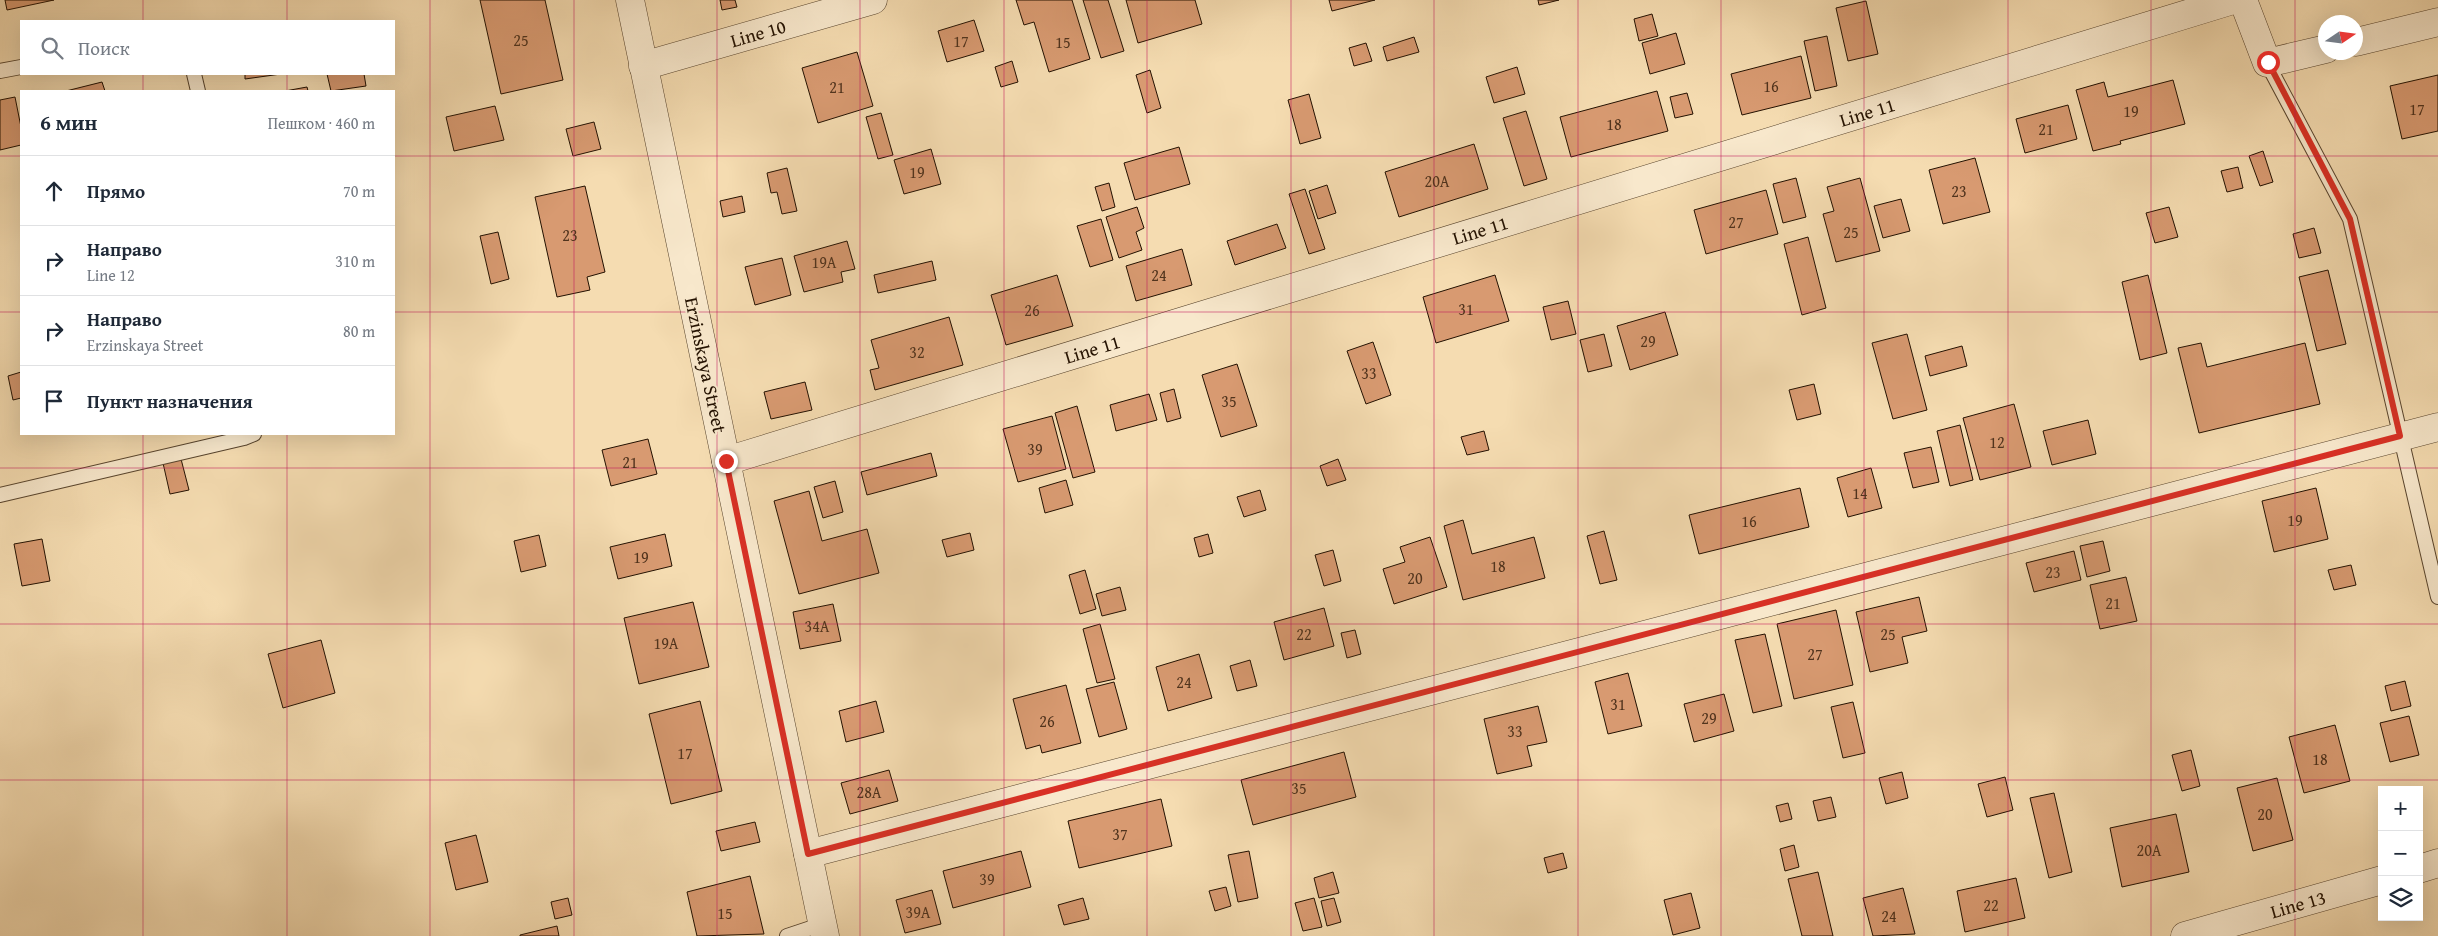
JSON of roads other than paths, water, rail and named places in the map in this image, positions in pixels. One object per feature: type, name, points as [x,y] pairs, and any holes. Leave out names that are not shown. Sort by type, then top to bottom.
[{"type":"street","name":"Erzinskaya Street","points":[[630,0],[824,930]]},
{"type":"street","name":"Line 10","points":[[644,66],[873,0]]},
{"type":"street","name":"Line 11","points":[[726,461],[2233,0]]},
{"type":"street","points":[[2242,0],[2268,62],[2318,51]]},
{"type":"street","points":[[2363,40],[2438,22]]},
{"type":"street","points":[[808,854],[2438,427]]},
{"type":"street","points":[[2423,868],[2438,863]]},
{"type":"street","name":"Line 13","points":[[2185,936],[2378,881]]},
{"type":"lane","points":[[2268,62],[2350,219],[2438,597]]},
{"type":"lane","points":[[0,72],[20,67]]},
{"type":"lane","points":[[194,75],[198,90]]},
{"type":"lane","points":[[0,495],[252,435]]},
{"type":"lane","points":[[787,936],[824,930]]}]
